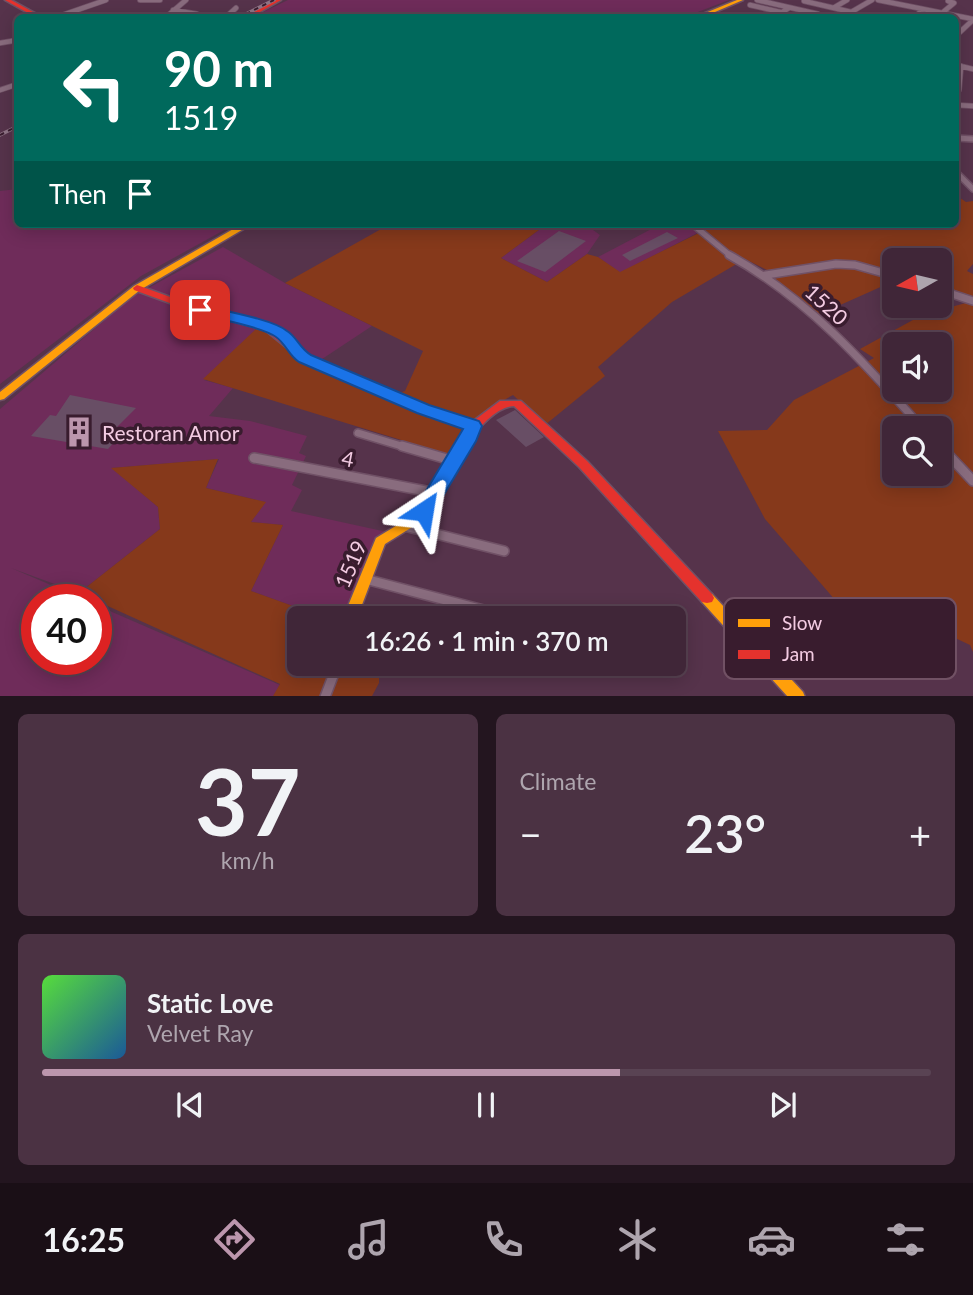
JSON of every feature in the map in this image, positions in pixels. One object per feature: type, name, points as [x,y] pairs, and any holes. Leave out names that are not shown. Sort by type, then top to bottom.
[{"type":"street","points":[[7,0],[34,14]]},
{"type":"street","points":[[66,14],[106,0]]},
{"type":"street","points":[[140,0],[160,0]]},
{"type":"street","points":[[169,14],[186,0]]},
{"type":"street","points":[[252,14],[279,0]]},
{"type":"street","points":[[757,0],[818,14],[828,9]]},
{"type":"street","points":[[768,2],[773,0]]},
{"type":"street","points":[[777,14],[804,0],[852,12]]},
{"type":"street","points":[[835,8],[847,0]]},
{"type":"street","points":[[848,14],[872,0]]},
{"type":"street","points":[[878,0],[925,9],[935,14]]},
{"type":"street","points":[[941,14],[954,3],[948,1]]},
{"type":"street","points":[[708,14],[745,3],[780,12]]},
{"type":"street","points":[[229,14],[236,8]]},
{"type":"street","points":[[919,13],[925,9]]},
{"type":"street","points":[[173,10],[197,14]]},
{"type":"street","points":[[919,13],[926,14]]},
{"type":"street","points":[[960,32],[973,19]]},
{"type":"street","points":[[959,175],[973,189]]},
{"type":"street","points":[[0,397],[137,288],[241,228]]},
{"type":"street","name":"1520","points":[[697,228],[727,254],[765,275],[862,360],[912,416]]},
{"type":"street","points":[[765,275],[836,264],[855,265],[882,273]]},
{"type":"street","points":[[137,288],[180,304],[268,328],[282,334],[298,354],[305,358],[423,409],[473,426],[504,403],[517,403],[583,464],[724,616]]},
{"type":"street","points":[[952,294],[973,301]]},
{"type":"street","name":"1519","points":[[354,606],[380,541],[421,516],[473,426]]},
{"type":"street","points":[[358,433],[454,461]]},
{"type":"street","name":"4","points":[[254,458],[436,493]]},
{"type":"street","points":[[952,459],[973,481]]},
{"type":"street","points":[[404,526],[504,551]]},
{"type":"street","points":[[364,578],[469,606]]},
{"type":"street","points":[[325,696],[333,676]]},
{"type":"street","points":[[782,679],[798,696]]},
{"type":"shaded area","points":[[288,0],[729,0],[692,14],[259,14]]},
{"type":"shaded area","points":[[14,189],[14,228],[228,228],[141,276],[0,384],[0,191]]},
{"type":"shaded area","points":[[959,197],[966,202],[973,201],[973,264],[967,271],[973,274],[973,298],[952,291],[952,248],[882,248],[882,286],[820,314],[804,309],[769,278],[769,271],[745,259],[672,302],[598,367],[605,376],[545,425],[513,395],[497,404],[450,455],[203,379],[256,329],[280,337],[313,365],[383,399],[405,391],[423,351],[285,283],[383,228],[542,228],[501,258],[547,282],[587,254],[598,257],[620,272],[709,228],[959,228]]},
{"type":"shaded area","points":[[542,228],[598,228],[593,230],[600,235],[587,254],[547,282],[501,258]]},
{"type":"shaded area","points":[[653,228],[705,229],[620,273],[598,257]]},
{"type":"shaded area","points":[[223,247],[285,283],[372,326],[313,365],[204,380],[233,388],[209,416],[250,421],[307,436],[299,453],[306,456],[292,485],[302,490],[291,511],[387,532],[357,606],[293,606],[251,591],[283,525],[251,522],[265,502],[206,488],[219,459],[112,468],[158,507],[160,529],[90,584],[55,584],[11,568],[48,584],[21,584],[21,675],[112,675],[112,612],[280,685],[274,696],[0,696],[0,409],[132,297]]},
{"type":"shaded area","points":[[973,301],[973,652],[970,645],[956,638],[956,598],[833,598],[765,519],[718,431],[767,430],[794,400],[874,358],[860,349],[882,337],[882,402],[952,402],[952,332],[891,332],[917,318],[952,318],[952,307]]},
{"type":"shaded area","points":[[218,459],[206,488],[266,502],[251,522],[283,525],[251,591],[293,606],[287,606],[287,676],[379,676],[379,683],[372,696],[273,696],[280,684],[112,608],[112,584],[90,584],[160,529],[158,507],[111,468]]},
{"type":"building","points":[[559,231],[586,241],[545,272],[517,261]]},
{"type":"building","points":[[667,232],[678,238],[630,261],[622,255]]},
{"type":"building","points":[[70,395],[136,408],[117,427],[127,428],[108,449],[31,436],[50,415],[56,416]]},
{"type":"building","points":[[515,410],[544,437],[526,447],[496,420]]},
{"type":"railway","points":[[246,14],[274,0]]},
{"type":"railway","points":[[0,135],[14,128]]},
{"type":"traffic: slow","points":[[705,14],[741,0]]},
{"type":"traffic: slow","points":[[0,397],[137,288],[241,228]]},
{"type":"traffic: slow","points":[[355,606],[380,541],[421,516],[466,438]]},
{"type":"traffic: slow","points":[[707,598],[724,616]]},
{"type":"traffic: slow","points":[[781,679],[797,696]]},
{"type":"traffic: jam","points":[[7,0],[34,14]]},
{"type":"traffic: jam","points":[[252,14],[279,0]]},
{"type":"traffic: jam","points":[[137,288],[181,304],[268,328],[305,358],[423,409],[473,426],[466,438]]},
{"type":"traffic: jam","points":[[473,426],[504,403],[517,403],[583,464],[707,598]]},
{"type":"place","name":"Restoran Amor","points":[[79,432]]},
{"type":"route","points":[[200,310],[268,328],[282,334],[298,354],[305,358],[437,415],[473,426],[467,441],[424,511]]}]
